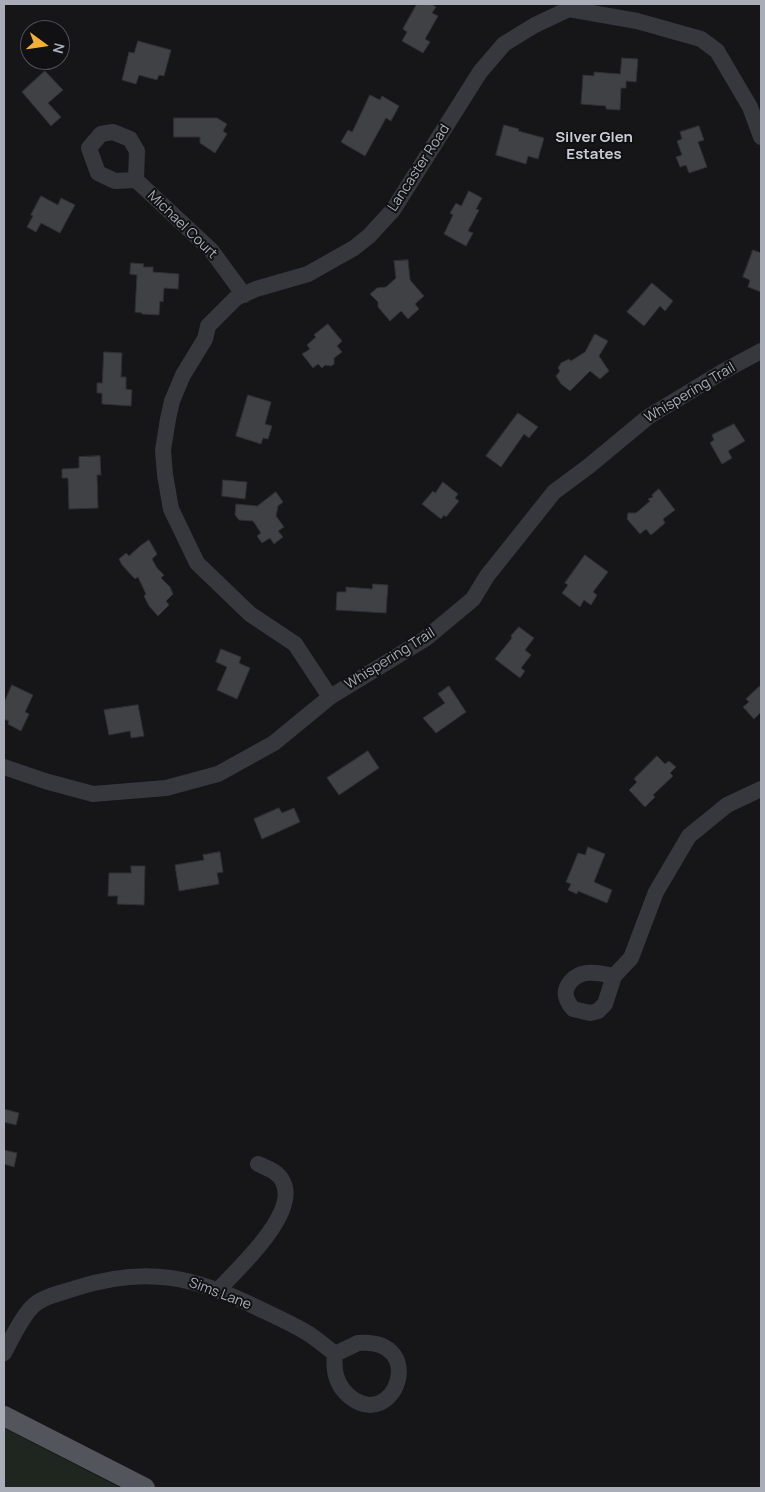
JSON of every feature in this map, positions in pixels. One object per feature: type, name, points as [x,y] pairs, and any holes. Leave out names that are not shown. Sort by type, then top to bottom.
[{"type":"main road","points":[[4,1416],[144,1488]]},
{"type":"street","name":"Lancaster Road","points":[[330,697],[296,644],[250,614],[197,563],[171,508],[163,450],[172,401],[183,375],[205,339],[208,326],[236,298],[256,289],[308,274],[354,248],[369,236],[393,210],[480,72],[504,44],[535,24],[572,7],[637,21],[701,39],[717,51],[750,107],[761,137]]},
{"type":"street","name":"Michael Court","points":[[136,180],[210,250],[244,295]]},
{"type":"street","name":"Whispering Trail","points":[[4,767],[93,794],[166,788],[218,774],[274,743],[330,697],[426,639],[473,599],[488,576],[554,492],[648,417],[722,372],[761,352]]},
{"type":"street","points":[[614,976],[631,958],[656,892],[689,836],[727,805],[761,789]]},
{"type":"street","points":[[218,1290],[267,1238],[283,1206],[286,1194],[283,1181],[273,1170],[258,1164]]},
{"type":"street","name":"Sims Lane","points":[[4,1353],[14,1332],[32,1307],[47,1298],[86,1285],[118,1278],[148,1276],[191,1281],[218,1290],[306,1332],[335,1354]]},
{"type":"shaded area","points":[[4,1428],[121,1488],[4,1488]]},
{"type":"building","points":[[417,4],[431,4],[436,7],[432,13],[438,16],[425,39],[430,42],[423,53],[402,41],[407,32],[403,29]]},
{"type":"building","points":[[138,41],[171,50],[164,76],[159,75],[157,80],[139,75],[136,84],[122,80],[129,52],[134,53]]},
{"type":"building","points":[[622,58],[638,59],[636,82],[626,81],[626,88],[621,88],[620,110],[606,109],[606,106],[581,104],[583,75],[594,76],[594,72],[620,74]]},
{"type":"building","points":[[45,71],[63,90],[48,103],[61,117],[51,126],[22,92]]},
{"type":"building","points":[[370,95],[380,100],[382,96],[399,106],[391,121],[386,118],[365,156],[341,142],[348,130],[352,132]]},
{"type":"building","points":[[174,118],[217,118],[227,124],[223,131],[227,134],[215,153],[200,143],[200,137],[174,137]]},
{"type":"building","points":[[504,125],[544,138],[538,159],[528,156],[526,164],[496,155]]},
{"type":"building","points":[[699,126],[704,140],[698,142],[707,167],[689,173],[686,165],[680,167],[676,157],[682,155],[677,141],[682,139],[680,132]]},
{"type":"building","points":[[469,191],[482,198],[476,209],[479,210],[468,231],[473,233],[466,246],[444,234],[453,215],[450,213],[456,203],[461,206]]},
{"type":"building","points":[[41,196],[58,205],[61,198],[75,205],[60,233],[41,223],[36,232],[27,227]]},
{"type":"building","points":[[753,250],[761,253],[761,292],[748,287],[750,280],[743,277]]},
{"type":"building","points":[[408,260],[410,280],[424,296],[415,304],[419,309],[408,319],[401,311],[390,321],[378,307],[378,302],[370,294],[377,288],[386,287],[396,278],[394,261]]},
{"type":"building","points":[[131,263],[144,264],[143,267],[153,267],[153,272],[179,274],[178,289],[164,288],[163,302],[160,301],[159,315],[135,312],[137,275],[130,274]]},
{"type":"building","points":[[652,283],[673,301],[665,311],[660,306],[644,326],[627,312]]},
{"type":"building","points":[[328,324],[342,341],[337,346],[342,352],[334,358],[334,364],[331,366],[325,365],[322,368],[318,364],[313,368],[302,354],[310,349],[307,345],[316,337],[314,335]]},
{"type":"building","points":[[595,334],[608,341],[599,356],[609,371],[600,379],[590,371],[570,391],[561,384],[556,376],[560,371],[558,368],[561,363],[569,359],[571,361],[585,352]]},
{"type":"building","points":[[104,352],[122,353],[121,377],[126,377],[126,389],[132,390],[131,406],[102,404],[102,393],[97,393],[97,383],[102,383]]},
{"type":"building","points":[[248,395],[271,402],[265,424],[272,426],[268,439],[263,438],[261,444],[236,436]]},
{"type":"building","points":[[518,413],[538,427],[529,438],[524,434],[501,467],[486,456]]},
{"type":"building","points":[[734,424],[745,441],[728,451],[732,458],[722,464],[710,443],[714,440],[712,435]]},
{"type":"building","points":[[100,456],[101,475],[97,475],[98,508],[69,509],[68,478],[62,478],[62,469],[79,468],[79,457]]},
{"type":"building","points":[[223,480],[247,482],[245,499],[222,496]]},
{"type":"building","points":[[443,482],[458,494],[455,498],[459,501],[446,517],[444,515],[441,519],[422,504],[433,491],[435,493]]},
{"type":"building","points":[[659,489],[675,510],[663,519],[665,523],[651,535],[646,529],[640,534],[627,519],[628,513],[636,513],[650,501],[648,499],[653,497],[652,495]]},
{"type":"building","points":[[276,492],[283,502],[278,506],[276,516],[284,527],[278,531],[283,537],[274,544],[270,538],[262,543],[257,536],[261,533],[253,521],[239,520],[235,515],[236,504],[257,506]]},
{"type":"building","points":[[149,540],[157,554],[152,559],[164,575],[161,578],[170,587],[173,594],[166,601],[169,605],[158,616],[149,606],[138,577],[135,579],[119,559],[126,553],[129,556]]},
{"type":"building","points":[[585,555],[608,572],[593,592],[597,595],[591,605],[584,600],[580,607],[562,593],[568,585],[565,583]]},
{"type":"building","points":[[373,584],[388,585],[386,613],[336,610],[337,592],[346,592],[346,587],[372,589]]},
{"type":"building","points":[[519,627],[534,638],[525,650],[531,655],[521,668],[525,671],[520,678],[495,659]]},
{"type":"building","points":[[221,649],[241,657],[239,663],[250,668],[237,699],[217,690],[227,667],[216,662]]},
{"type":"building","points":[[12,685],[33,695],[25,712],[29,714],[21,731],[8,724],[9,721],[4,719],[4,703]]},
{"type":"building","points":[[761,685],[761,712],[754,719],[743,707],[749,702],[746,699]]},
{"type":"building","points":[[449,686],[466,712],[436,733],[423,718],[445,703],[438,694]]},
{"type":"building","points":[[138,705],[144,736],[131,738],[130,731],[109,735],[104,710]]},
{"type":"building","points":[[368,751],[379,768],[339,795],[327,778]]},
{"type":"building","points":[[657,756],[665,764],[669,761],[676,767],[670,773],[673,776],[653,795],[655,797],[645,807],[629,790],[637,782],[634,779]]},
{"type":"building","points":[[279,808],[282,813],[294,808],[300,822],[262,839],[254,819]]},
{"type":"building","points":[[588,847],[605,854],[594,882],[612,890],[607,903],[578,891],[577,894],[568,890],[571,884],[566,882],[578,853],[585,855]]},
{"type":"building","points":[[220,852],[223,872],[217,873],[219,884],[179,891],[175,865],[204,860],[203,855]]},
{"type":"building","points":[[131,866],[145,866],[144,905],[117,904],[118,896],[108,896],[109,873],[131,873]]},
{"type":"building","points":[[4,1109],[19,1113],[16,1125],[4,1122]]},
{"type":"building","points":[[4,1150],[17,1153],[14,1167],[4,1164]]},
{"type":"district","name":"Silver Glen Estates","points":[[594,146]]}]
